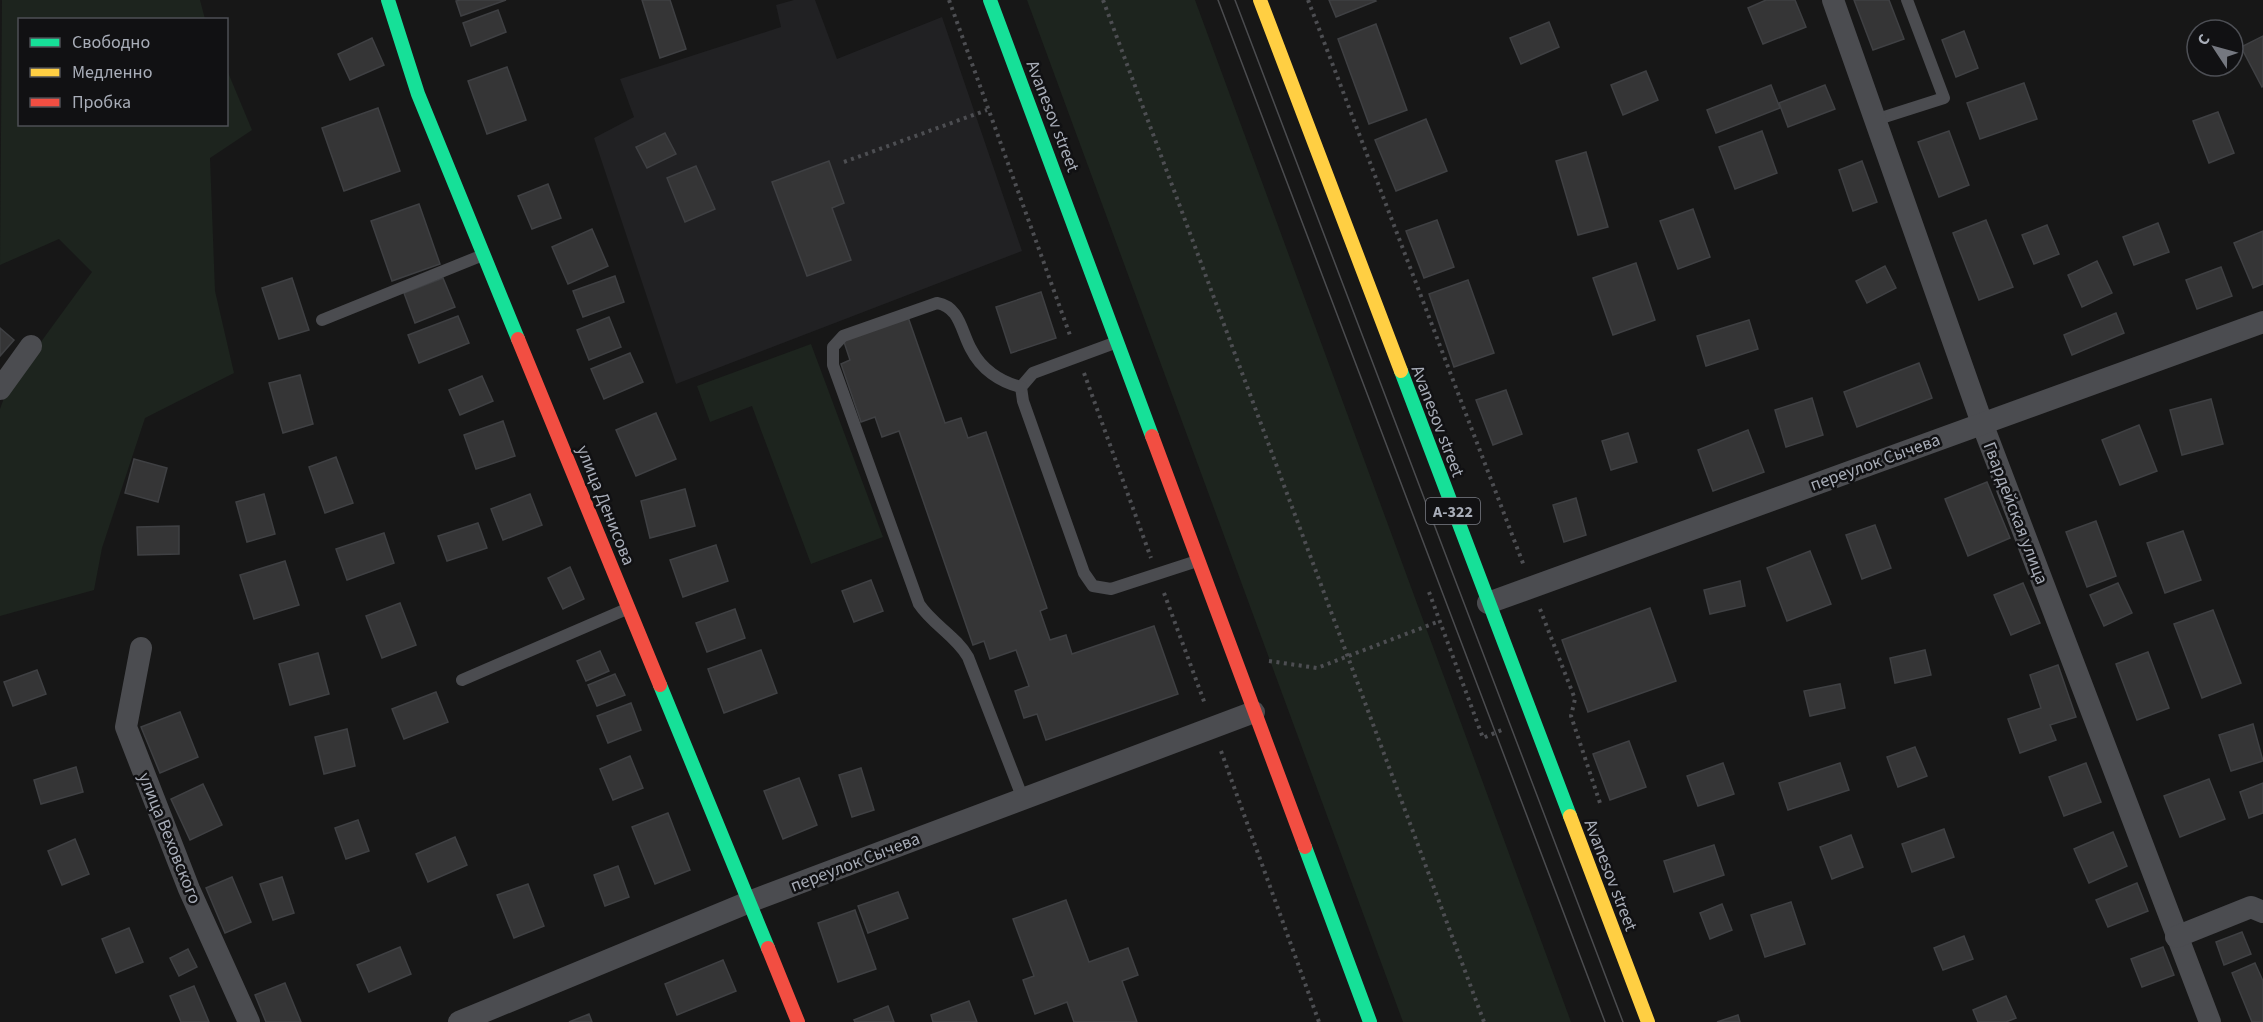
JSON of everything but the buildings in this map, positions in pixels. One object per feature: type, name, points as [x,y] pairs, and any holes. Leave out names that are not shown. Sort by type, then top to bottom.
[{"type":"main road","name":"улица Денисова","points":[[388,0],[418,94],[798,1022]]},
{"type":"main road","name":"Avanesov street","points":[[990,0],[1370,1022]]},
{"type":"main road","name":"Avanesov street","points":[[1260,0],[1648,1022]]},
{"type":"street","name":"Гвардейская улица","points":[[1833,0],[1982,423],[2210,1022]]},
{"type":"street","name":"переулок Сычева","points":[[1488,603],[2263,322]]},
{"type":"street","points":[[0,389],[31,346]]},
{"type":"street","name":"улица Веховского","points":[[141,648],[126,727],[189,889],[249,1022]]},
{"type":"street","name":"переулок Сычева","points":[[459,1022],[749,902],[1254,712]]},
{"type":"street","points":[[2176,937],[2251,907],[2263,912]]},
{"type":"lane","points":[[1875,120],[1944,98],[1907,0]]},
{"type":"lane","points":[[322,320],[484,254]]},
{"type":"lane","points":[[1021,387],[1006,384],[982,365],[971,350],[953,311],[943,304],[937,303],[843,336],[832,347],[833,365],[919,604],[933,622],[959,644],[968,657],[1023,799]]},
{"type":"lane","points":[[1118,341],[1033,373],[1021,387],[1023,401],[1088,581],[1101,589],[1111,589],[1198,561]]},
{"type":"lane","points":[[462,680],[629,608]]},
{"type":"path","points":[[1104,0],[1346,657],[1484,1022]]},
{"type":"path","points":[[1308,0],[1575,699],[1571,716],[1603,812]]},
{"type":"path","points":[[844,162],[987,110]]},
{"type":"path","points":[[1429,592],[1483,738],[1515,725]]},
{"type":"path","points":[[1262,660],[1317,668],[1440,621]]},
{"type":"path","points":[[1213,727],[1229,777],[1319,1022]]},
{"type":"shaded area","points":[[2,0],[200,0],[205,18],[18,18],[18,126],[228,126],[228,72],[252,130],[210,158],[215,291],[234,373],[145,418],[102,548],[94,590],[0,616],[0,409],[8,387],[92,272],[59,239],[0,265]]},
{"type":"shaded area","points":[[794,0],[815,0],[837,59],[942,17],[1022,251],[676,384],[594,138],[634,117],[620,79],[781,27],[776,5]]},
{"type":"shaded area","points":[[1027,0],[1195,0],[1571,1022],[1403,1022]]},
{"type":"shaded area","points":[[811,344],[883,537],[811,564],[752,406],[710,422],[697,386]]},
{"type":"tram line","points":[[1218,0],[1605,1022]]},
{"type":"tram line","points":[[1235,0],[1623,1022]]},
{"type":"traffic: fast","points":[[388,0],[418,94],[518,339]]},
{"type":"traffic: fast","points":[[990,0],[1152,436]]},
{"type":"traffic: fast","points":[[1401,371],[1570,816]]},
{"type":"traffic: fast","points":[[660,685],[768,948]]},
{"type":"traffic: fast","points":[[1305,847],[1370,1022]]},
{"type":"traffic: slow","points":[[1260,0],[1401,371]]},
{"type":"traffic: slow","points":[[1570,816],[1648,1022]]},
{"type":"traffic: jam","points":[[518,339],[660,685]]},
{"type":"traffic: jam","points":[[1152,436],[1305,847]]},
{"type":"traffic: jam","points":[[768,948],[798,1022]]}]
